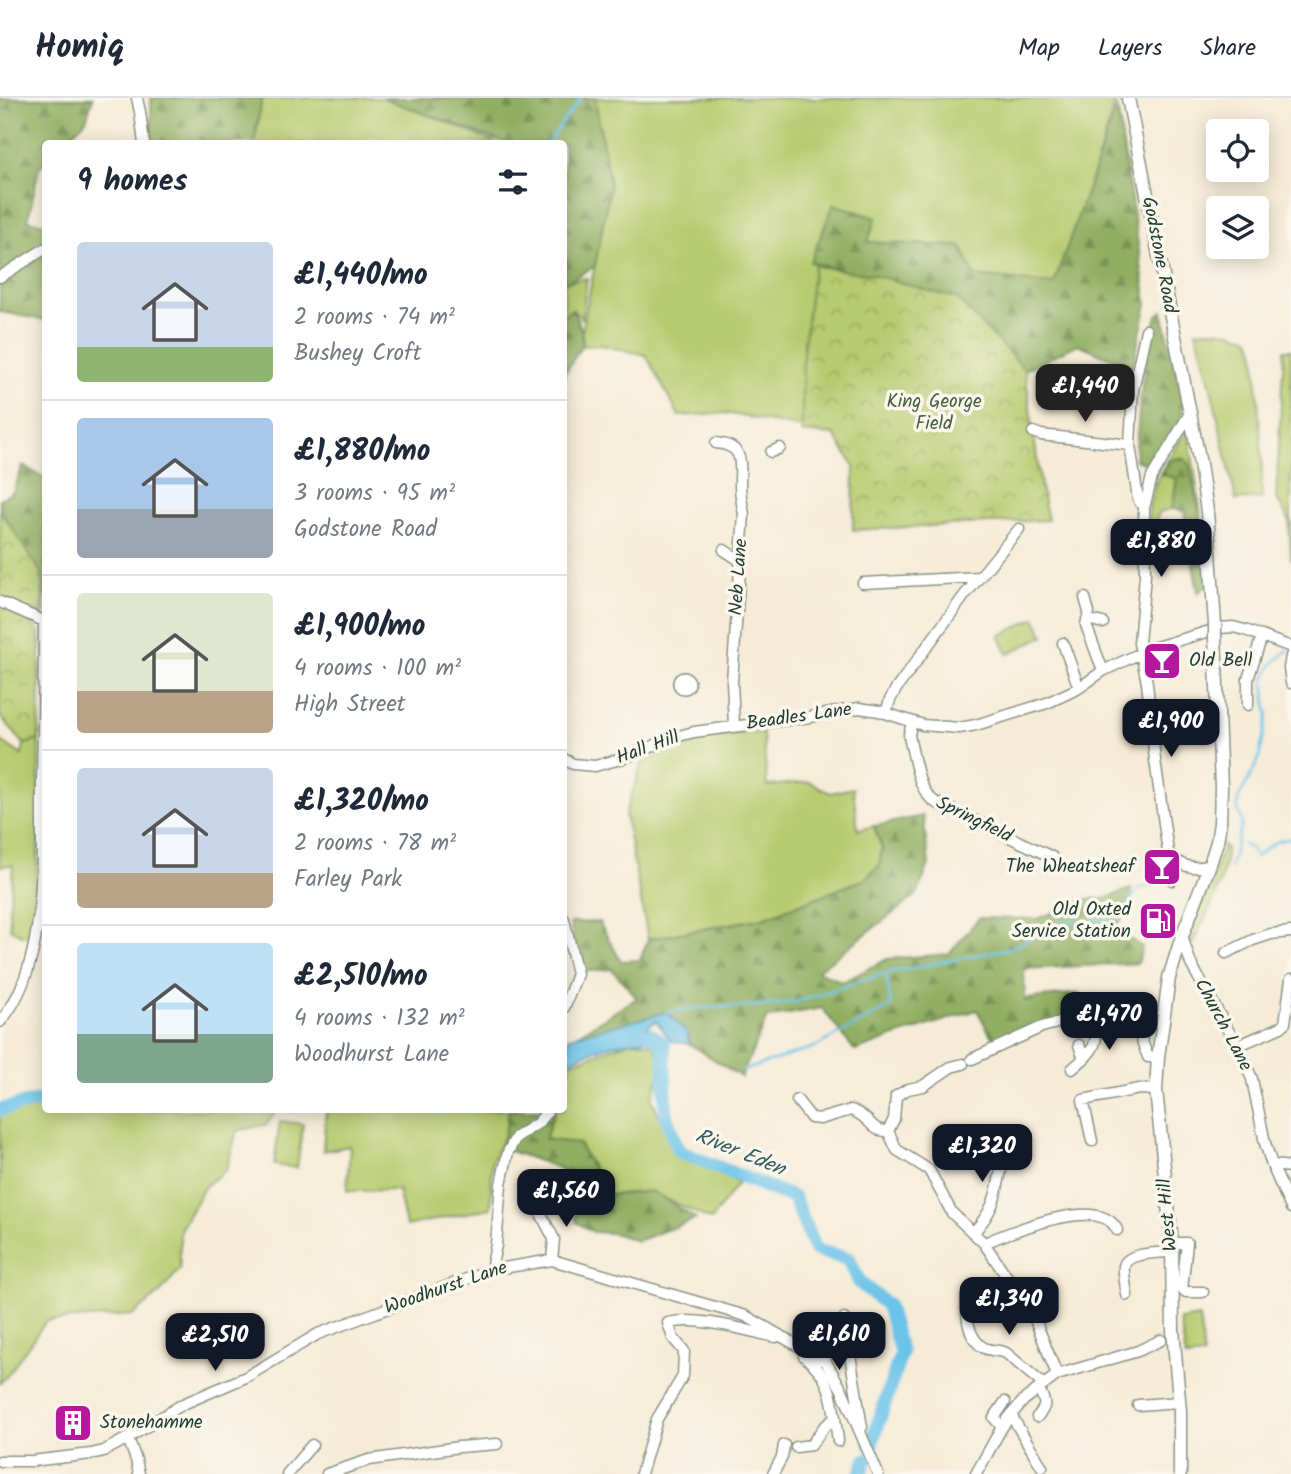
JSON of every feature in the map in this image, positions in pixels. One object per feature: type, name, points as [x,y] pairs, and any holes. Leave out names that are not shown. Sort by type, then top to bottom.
[{"type":"main road","name":"Godstone Road","points":[[1128,98],[1167,304],[1191,413],[1207,511],[1215,630],[1221,808],[1217,842],[1175,957]]},
{"type":"main road","name":"West Hill","points":[[1175,957],[1169,978],[1156,1090],[1172,1248],[1180,1474]]},
{"type":"street","points":[[137,98],[144,140]]},
{"type":"street","points":[[0,277],[42,251]]},
{"type":"street","name":"Godstone Road","points":[[1144,508],[1138,499],[1130,446],[1133,390],[1146,330]]},
{"type":"street","name":"Godstone Road","points":[[1175,861],[1168,852],[1145,666],[1139,643],[1145,575],[1144,508],[1152,477],[1191,413]]},
{"type":"street","points":[[1033,432],[1130,446]]},
{"type":"street","name":"Neb Lane","points":[[716,443],[728,444],[739,455],[744,514],[732,681],[733,726]]},
{"type":"street","points":[[1134,468],[1152,477]]},
{"type":"street","points":[[886,713],[896,689],[964,596],[1019,529]]},
{"type":"street","points":[[724,550],[741,561]]},
{"type":"street","points":[[863,583],[980,577]]},
{"type":"street","points":[[955,578],[964,596]]},
{"type":"street","points":[[1085,598],[1089,612],[1086,625],[1103,671]]},
{"type":"street","points":[[0,602],[42,621]]},
{"type":"street","points":[[1087,619],[1103,623]]},
{"type":"street","name":"Beadles Lane","points":[[733,726],[859,708],[876,710],[912,723],[941,728],[967,727],[1047,703],[1149,649],[1220,628],[1239,628],[1290,650]]},
{"type":"street","points":[[1247,705],[1248,678],[1262,636]]},
{"type":"street","points":[[1063,643],[1079,688]]},
{"type":"street","points":[[1290,650],[1291,683]]},
{"type":"street","name":"Springfield","points":[[912,723],[910,741],[927,797],[1052,858]]},
{"type":"street","name":"Hall Hill","points":[[567,761],[595,766],[624,758],[675,737],[733,726]]},
{"type":"street","points":[[0,1022],[13,1005],[33,948],[41,879],[42,815]]},
{"type":"street","points":[[1172,880],[1171,871],[1175,861],[1192,867],[1205,867],[1210,864]]},
{"type":"street","points":[[1192,867],[1199,895]]},
{"type":"street","points":[[567,932],[577,974],[567,1000]]},
{"type":"street","points":[[1233,955],[1262,937],[1291,933]]},
{"type":"street","name":"Church Lane","points":[[1182,936],[1191,963],[1243,1057],[1252,1079],[1265,1143],[1291,1208]]},
{"type":"street","name":"Church Lane","points":[[1175,957],[1191,963]]},
{"type":"street","points":[[1237,1046],[1285,1023],[1291,979]]},
{"type":"street","points":[[1072,1069],[1092,1051],[1097,1040],[1095,1013]]},
{"type":"street","points":[[888,1131],[894,1119],[896,1097],[908,1088],[922,1086],[951,1067],[1042,1027],[1095,1013],[1110,1013],[1125,1020],[1138,1031],[1148,1057],[1158,1057]]},
{"type":"street","points":[[1079,1045],[1084,1059]]},
{"type":"street","points":[[1092,1141],[1094,1122],[1083,1100],[1139,1089],[1156,1090]]},
{"type":"street","points":[[797,1100],[811,1118],[820,1119],[851,1110],[865,1117],[879,1131],[888,1131]]},
{"type":"street","points":[[491,1270],[501,1184],[508,1152],[516,1137],[538,1124],[546,1113]]},
{"type":"street","points":[[888,1131],[897,1150],[929,1170],[952,1213],[984,1243],[1034,1317],[1057,1375]]},
{"type":"street","points":[[973,1233],[982,1224],[993,1204],[1002,1163]]},
{"type":"street","points":[[1272,1165],[1291,1167]]},
{"type":"street","points":[[543,1193],[538,1208],[554,1239],[552,1260]]},
{"type":"street","points":[[984,1243],[1069,1215],[1103,1217],[1112,1223],[1116,1230]]},
{"type":"street","points":[[1127,1295],[1124,1258],[1187,1243],[1182,1289],[1186,1292],[1203,1292]]},
{"type":"street","name":"Woodhurst Lane","points":[[0,1461],[32,1461],[104,1451],[183,1404],[246,1377],[318,1334],[491,1270],[552,1260],[746,1316],[826,1362],[842,1390],[878,1474]]},
{"type":"street","points":[[967,1297],[967,1322],[982,1346],[1006,1353],[1042,1386],[1046,1404],[1037,1417]]},
{"type":"street","points":[[844,1319],[865,1444]]},
{"type":"street","points":[[641,1474],[657,1419],[683,1376],[684,1351],[673,1338],[668,1324],[678,1321],[722,1325],[784,1339],[815,1364],[830,1389],[838,1441]]},
{"type":"street","points":[[976,1474],[1011,1415],[1024,1400],[1057,1375],[1138,1351],[1161,1340]]},
{"type":"street","points":[[1002,1427],[994,1418],[1005,1402]]},
{"type":"street","points":[[1138,1405],[1179,1402]]},
{"type":"street","points":[[1011,1415],[1042,1467]]},
{"type":"street","points":[[796,1447],[811,1445],[824,1427],[835,1418]]},
{"type":"street","points":[[128,1438],[139,1474]]},
{"type":"street","points":[[327,1474],[369,1460],[497,1444]]},
{"type":"street","points":[[773,1474],[782,1457],[783,1445]]},
{"type":"street","points":[[287,1474],[312,1446]]},
{"type":"green space","points":[[0,98],[93,98],[86,120],[66,140],[42,140],[42,164],[28,220],[42,223],[42,319],[0,312]]},
{"type":"green space","points":[[151,98],[262,98],[255,140],[151,140]]},
{"type":"green space","points":[[262,98],[383,98],[489,140],[255,140]]},
{"type":"green space","points":[[383,98],[595,98],[610,186],[595,266],[567,282],[567,140],[497,140]]},
{"type":"green space","points":[[590,98],[1114,98],[1115,103],[1057,292],[803,352],[802,428],[726,413],[679,416],[646,355],[601,345],[583,346],[582,331],[610,186]]},
{"type":"green space","points":[[1117,106],[1147,304],[1132,367],[1078,344],[1025,370],[957,299],[810,262],[834,204],[876,218],[868,242],[961,246],[975,276],[1054,284]]},
{"type":"green space","name":"King George Field","points":[[814,266],[874,275],[957,299],[1025,370],[1048,520],[853,530],[854,466],[834,435],[802,432],[803,352]]},
{"type":"green space","points":[[587,278],[582,319],[572,309],[567,313],[567,281]]},
{"type":"green space","points":[[572,309],[582,331],[582,345],[567,370],[567,313]]},
{"type":"green space","points":[[1162,311],[1183,401],[1182,417],[1154,466],[1135,460],[1144,369],[1157,315]]},
{"type":"green space","points":[[1196,331],[1232,332],[1250,338],[1255,351],[1262,498],[1236,500]]},
{"type":"green space","points":[[1284,350],[1291,350],[1291,560],[1289,520],[1276,497]]},
{"type":"green space","points":[[1187,430],[1203,526],[1189,464],[1162,474],[1177,478],[1172,509],[1159,512],[1153,534],[1149,535],[1152,491],[1165,464]]},
{"type":"green space","points":[[1178,458],[1189,463],[1202,527],[1210,582],[1198,593],[1184,511],[1172,509],[1177,479],[1162,474],[1171,460]]},
{"type":"green space","points":[[23,466],[42,476],[42,574],[0,510],[0,499],[13,492]]},
{"type":"green space","points":[[0,510],[42,574],[42,616],[34,612],[30,621],[38,631],[40,642],[39,740],[24,744],[0,716]]},
{"type":"green space","points":[[1035,618],[1044,636],[1008,654],[999,636]]},
{"type":"green space","points":[[763,733],[767,786],[810,782],[830,793],[853,788],[858,830],[874,826],[882,848],[879,866],[863,880],[763,918],[648,939],[625,814],[642,763],[708,734]]},
{"type":"green space","points":[[0,740],[22,755],[24,744],[39,740],[39,832],[35,907],[33,926],[27,936],[10,928],[13,865],[0,866]]},
{"type":"green space","points":[[923,816],[929,864],[917,895],[817,971],[843,982],[887,959],[949,954],[979,918],[1037,919],[1087,899],[1104,899],[1131,889],[1131,906],[1117,925],[1142,947],[1138,963],[1024,969],[1025,999],[1079,993],[1094,1008],[994,1041],[977,1010],[855,1051],[822,1008],[767,1018],[741,1077],[690,1044],[687,1033],[667,1012],[575,1036],[637,998],[612,969],[580,972],[570,923],[599,922],[621,961],[640,960],[648,939],[763,918],[863,880],[879,866],[882,848],[874,826]]},
{"type":"green space","points":[[1223,845],[1226,847],[1223,873],[1210,909],[1192,944],[1189,930]]},
{"type":"green space","points":[[632,1041],[654,1044],[662,1066],[652,1099],[671,1143],[738,1183],[711,1220],[652,1192],[608,1195],[579,1144],[545,1139],[554,1113],[567,1113],[567,1075],[571,1063]]},
{"type":"green space","points":[[42,1100],[42,1113],[274,1113],[267,1124],[237,1131],[226,1170],[205,1186],[180,1230],[180,1269],[159,1294],[133,1315],[46,1321],[0,1383],[0,1110]]},
{"type":"green space","points":[[326,1113],[516,1113],[492,1161],[491,1208],[406,1226],[398,1190],[347,1191],[350,1146],[323,1151]]},
{"type":"green space","points":[[508,1113],[554,1113],[545,1139],[579,1144],[607,1195],[652,1191],[696,1219],[637,1241],[613,1233],[593,1232],[576,1222],[576,1199],[559,1168],[502,1148]]},
{"type":"green space","points":[[280,1121],[303,1124],[297,1168],[274,1165]]},
{"type":"green space","points":[[1199,1317],[1204,1356],[1186,1358],[1180,1320]]},
{"type":"water","points":[[667,1012],[687,1033],[690,1044],[672,1041],[656,1021],[647,1027],[659,1035],[664,1043],[653,1038],[611,1045],[568,1062],[569,1037]]},
{"type":"waterway","points":[[550,140],[581,98]]},
{"type":"waterway","points":[[1230,868],[1242,823],[1238,799],[1258,762],[1268,716],[1264,681],[1272,664],[1288,650]]},
{"type":"waterway","points":[[1243,845],[1250,848],[1256,857],[1276,842],[1291,839]]},
{"type":"waterway","points":[[667,1012],[796,1002],[886,973],[1012,948],[1062,922],[1119,918],[1138,889],[1158,884]]},
{"type":"waterway","points":[[742,1071],[815,1047],[891,1006],[886,973]]},
{"type":"waterway","name":"River Eden","points":[[649,1034],[664,1043],[666,1116],[678,1151],[794,1198],[815,1250],[849,1259],[859,1282],[887,1305],[901,1353],[871,1445]]},
{"type":"waterway","name":"River Eden","points":[[0,1110],[42,1100]]},
{"type":"waterway","name":"River Eden","points":[[861,1474],[866,1460]]},
{"type":"place","name":"Old Bell","points":[[1162,661]]},
{"type":"place","name":"The Wheatsheaf","points":[[1162,867]]},
{"type":"place","name":"Old Oxted Service Station","points":[[1158,921]]},
{"type":"place","name":"Stonehamme","points":[[73,1423]]}]
